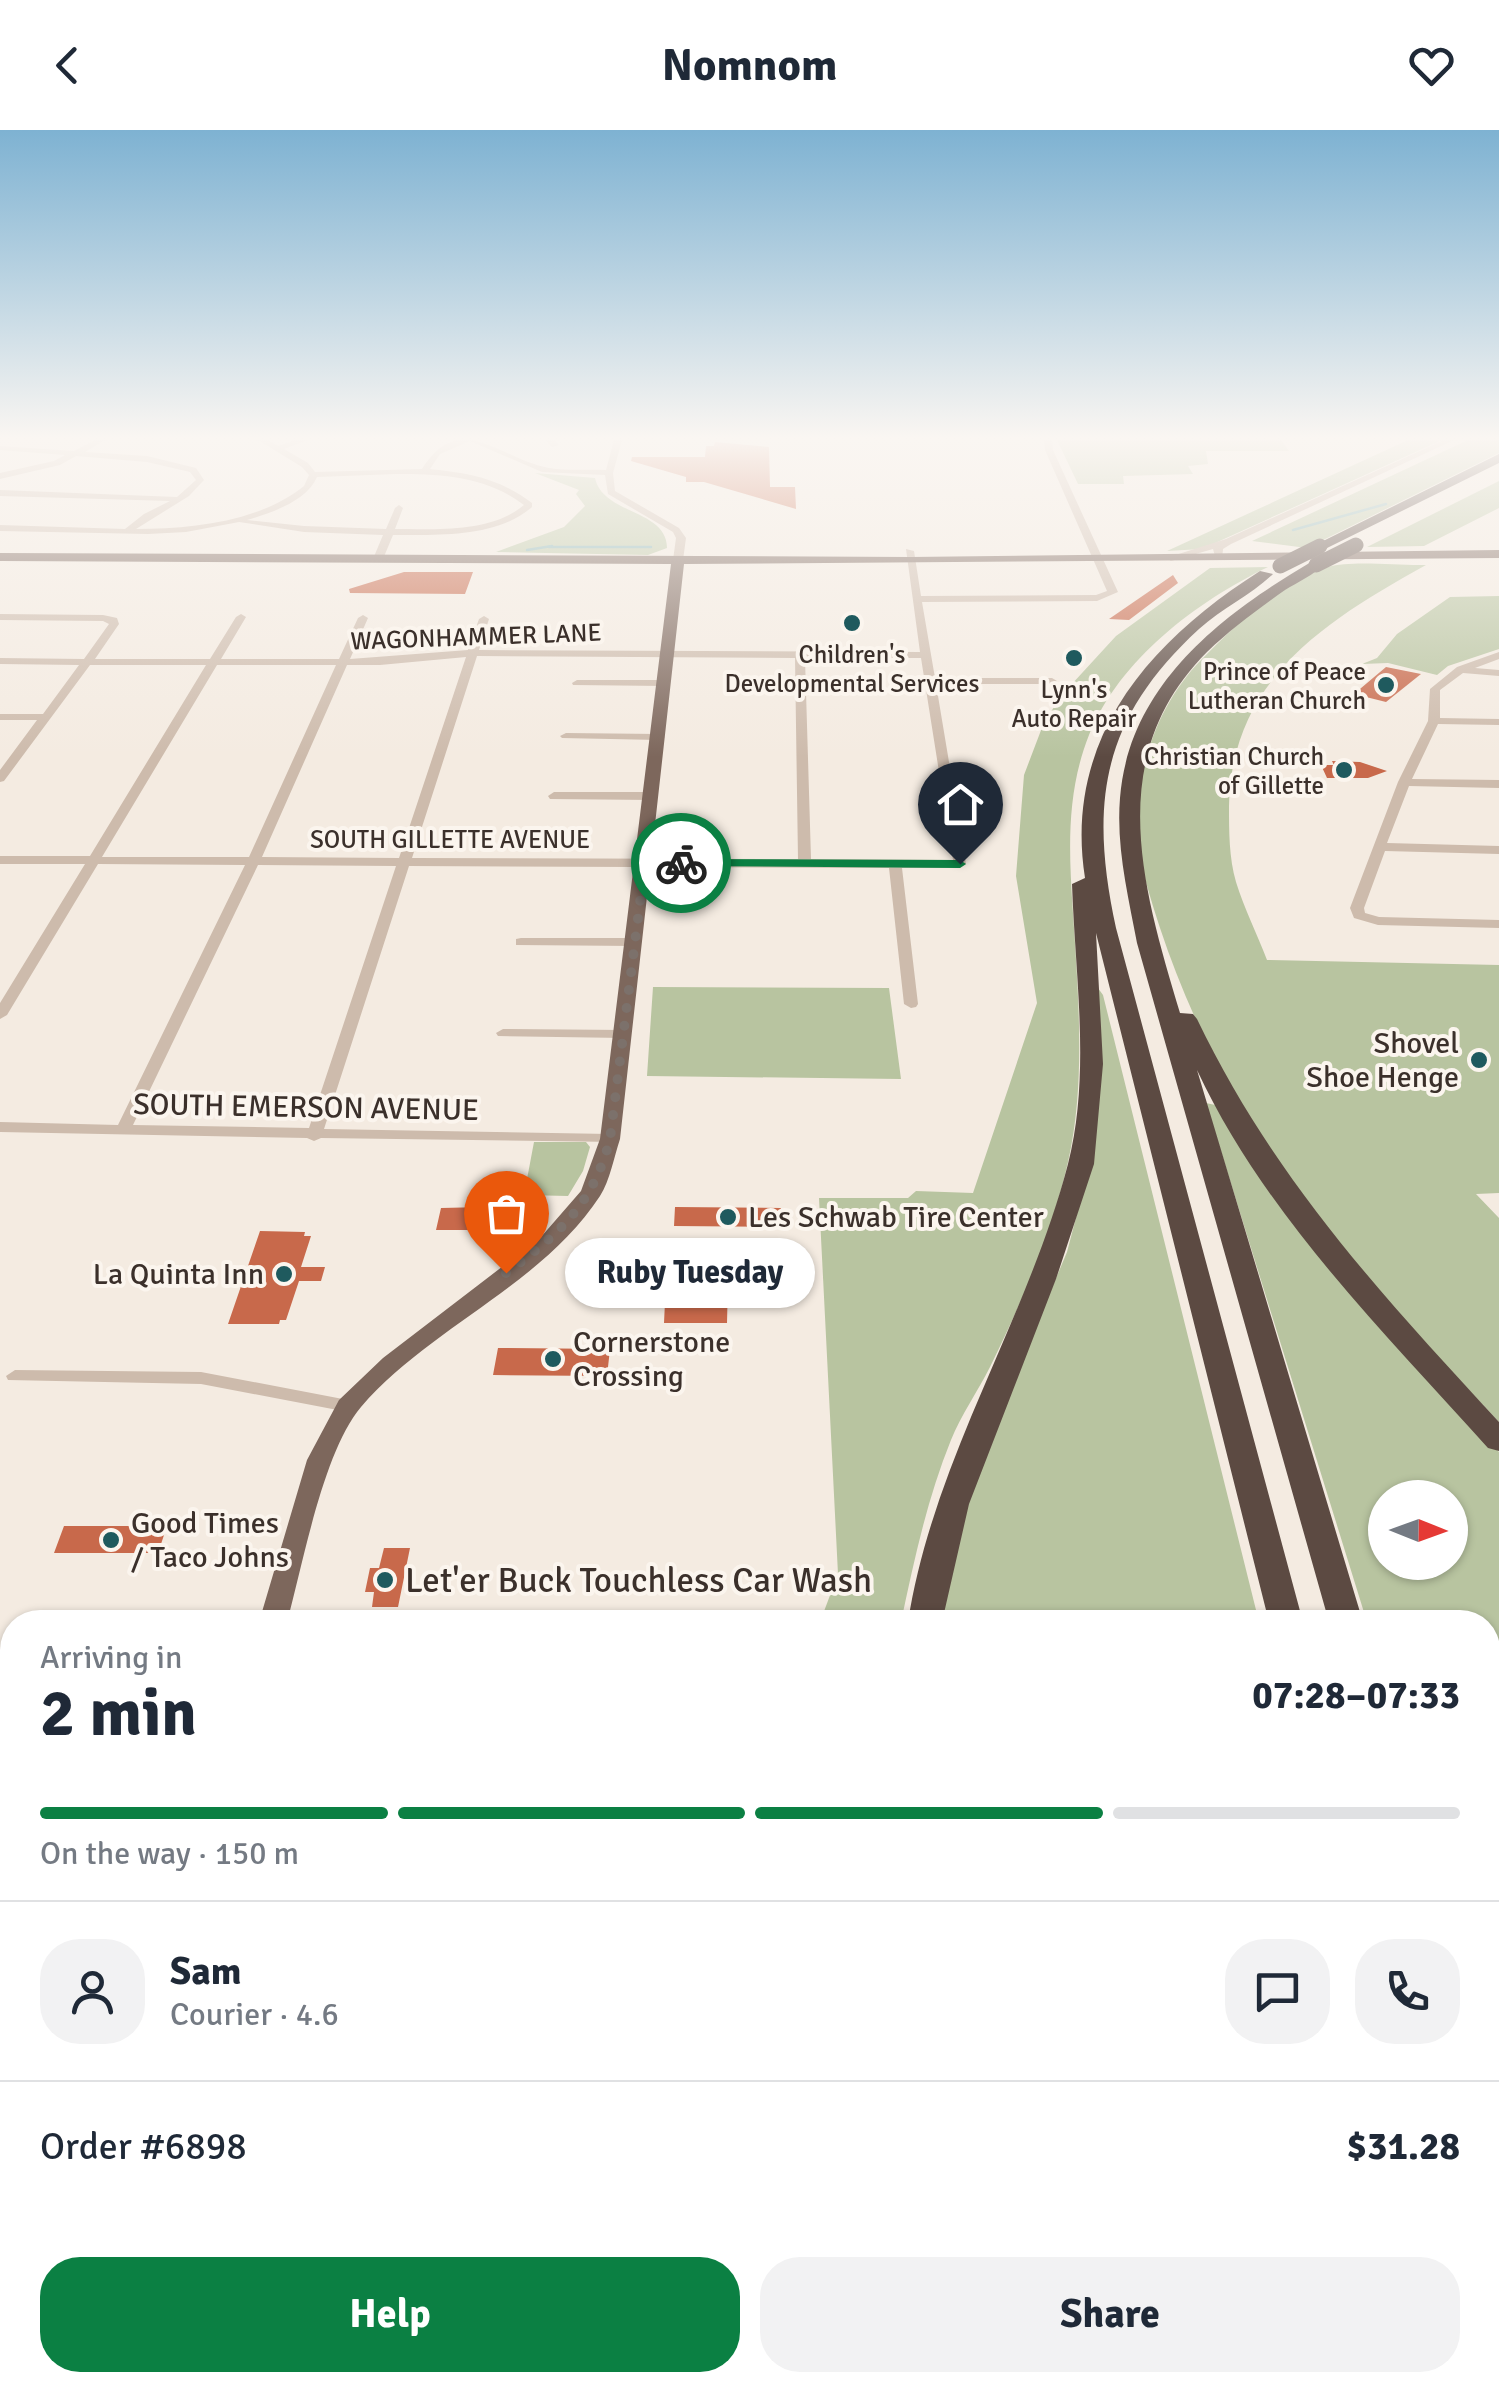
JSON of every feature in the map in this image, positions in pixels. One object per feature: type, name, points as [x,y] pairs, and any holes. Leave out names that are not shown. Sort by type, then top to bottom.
[{"type":"highway","points":[[1337,546],[1246,607],[1215,634],[1176,678],[1139,748],[1131,778],[1131,839],[1132,864],[1148,943],[1343,1610]]},
{"type":"highway","points":[[928,1610],[946,1525],[969,1450],[1054,1249],[1082,1160],[1090,1084],[1082,836],[1085,789],[1131,693],[1183,632],[1217,603],[1280,566],[1357,546]]},
{"type":"highway","points":[[1108,738],[1093,797],[1094,873],[1283,1610]]},
{"type":"highway","points":[[1131,839],[1174,991],[1197,1046],[1244,1130],[1346,1270],[1499,1441]]},
{"type":"main road","points":[[0,557],[678,560],[910,556],[1100,560],[1138,555],[1219,558],[1499,554]]},
{"type":"main road","points":[[676,594],[699,569],[741,556]]},
{"type":"main road","points":[[276,1610],[320,1460],[348,1406],[391,1363],[549,1242],[591,1193],[610,1139],[678,560]]},
{"type":"street","points":[[378,559],[384,546]]},
{"type":"street","points":[[678,560],[681,546]]},
{"type":"street","points":[[917,599],[1108,596],[1113,592],[1093,546]]},
{"type":"street","points":[[1167,558],[1214,546]]},
{"type":"street","points":[[1219,558],[1218,548],[1222,546]]},
{"type":"street","points":[[910,556],[930,681],[1052,681]]},
{"type":"street","points":[[0,1015],[241,617]]},
{"type":"street","points":[[0,618],[113,620],[114,624],[0,778]]},
{"type":"street","points":[[123,1130],[254,860],[362,618]]},
{"type":"street","points":[[314,1136],[484,619]]},
{"type":"street","name":"WAGONHAMMER LANE","points":[[0,661],[342,662],[473,653],[926,656]]},
{"type":"street","points":[[800,654],[805,864]]},
{"type":"street","points":[[1499,655],[1461,669],[1435,689],[1434,720],[1404,782],[1357,908],[1365,918],[1499,924]]},
{"type":"street","points":[[1461,669],[1499,674]]},
{"type":"street","name":"SOUTH GILLETTE AVENUE","points":[[0,860],[960,864],[930,681]]},
{"type":"street","points":[[577,683],[666,683]]},
{"type":"street","points":[[0,717],[45,717]]},
{"type":"street","points":[[1434,720],[1499,722]]},
{"type":"street","points":[[566,736],[659,737]]},
{"type":"street","points":[[1404,782],[1499,784]]},
{"type":"street","points":[[554,796],[652,796]]},
{"type":"street","points":[[1381,847],[1499,850]]},
{"type":"street","points":[[894,864],[911,1004]]},
{"type":"street","points":[[521,942],[635,942]]},
{"type":"street","points":[[504,1033],[624,1034]]},
{"type":"street","name":"SOUTH EMERSON AVENUE","points":[[0,1127],[610,1139]]},
{"type":"street","points":[[15,1376],[202,1378],[348,1406]]},
{"type":"green space","points":[[514,546],[667,548],[648,555],[496,552]]},
{"type":"green space","points":[[1179,546],[1210,546],[1202,549],[1167,551]]},
{"type":"green space","points":[[1426,565],[1321,632],[1291,658],[1266,688],[1247,722],[1234,761],[1230,844],[1236,882],[1267,960],[1499,965],[1499,1193],[1476,1194],[1499,1218],[1499,1422],[1350,1261],[1264,1145],[1216,1061],[1176,973],[1150,896],[1138,840],[1144,767],[1160,720],[1185,679],[1229,633],[1292,583],[1328,567]]},
{"type":"green space","points":[[1268,567],[1188,615],[1140,658],[1103,707],[1080,762],[1070,846],[1079,1010],[1078,1086],[1068,1162],[1035,1267],[942,1462],[904,1610],[824,1610],[838,1574],[819,1198],[908,1198],[916,1191],[973,1193],[1037,1003],[1016,876],[1024,775],[1043,725],[1060,697],[1116,636],[1210,568]]},
{"type":"green space","points":[[1499,596],[1499,649],[1448,666],[1437,675],[1388,663],[1362,664],[1377,658],[1397,634],[1450,597]]},
{"type":"green space","points":[[1095,984],[1103,995],[1256,1610],[942,1610],[954,1549],[983,1452],[1067,1252],[1089,1168]]},
{"type":"green space","points":[[653,987],[889,988],[901,1079],[647,1076]]},
{"type":"green space","points":[[1206,1103],[1220,1106],[1335,1271],[1499,1452],[1499,1610],[1363,1610]]},
{"type":"green space","points":[[534,1142],[586,1142],[590,1147],[583,1171],[568,1196],[524,1195]]},
{"type":"building","points":[[404,572],[473,572],[465,594],[350,593],[349,589]]},
{"type":"building","points":[[1173,575],[1178,583],[1129,620],[1109,619]]},
{"type":"building","name":"Prince of Peace Lutheran Church","points":[[1386,667],[1421,674],[1386,702],[1354,694]]},
{"type":"building","name":"Christian Church of Gillette","points":[[1332,761],[1360,762],[1387,771],[1368,778],[1327,778],[1321,765],[1334,765]]},
{"type":"building","name":"Les Schwab Tire Center","points":[[675,1207],[781,1208],[781,1227],[674,1226]]},
{"type":"building","points":[[441,1208],[509,1209],[505,1230],[491,1230],[489,1237],[475,1237],[476,1230],[436,1230]]},
{"type":"building","name":"La Quinta Inn","points":[[260,1231],[305,1232],[304,1236],[311,1236],[301,1267],[325,1267],[321,1281],[299,1281],[286,1320],[279,1324],[228,1324]]},
{"type":"building","points":[[666,1281],[728,1281],[727,1323],[664,1323]]},
{"type":"building","name":"Cornerstone Crossing","points":[[498,1348],[610,1349],[607,1376],[493,1375]]},
{"type":"building","name":"Good Times / Taco Johns","points":[[64,1526],[167,1526],[158,1553],[54,1553]]},
{"type":"building","name":"Let'er Buck Touchless Car Wash","points":[[384,1548],[410,1548],[398,1607],[372,1607],[374,1592],[365,1592],[370,1568],[379,1568]]},
{"type":"waterway","points":[[527,550],[552,546]]},
{"type":"waterway","points":[[549,547],[651,547]]},
{"type":"way so far","points":[[506,1273],[549,1242],[591,1193],[603,1167],[610,1139],[645,863],[681,863]]},
{"type":"place","name":"Children's Developmental Services","points":[[852,623]]},
{"type":"place","name":"Lynn's Auto Repair","points":[[1074,658]]},
{"type":"place","name":"Prince of Peace Lutheran Church","points":[[1386,685]]},
{"type":"place","name":"Christian Church of Gillette","points":[[1344,770]]},
{"type":"place","name":"Shovel Shoe Henge","points":[[1479,1060]]},
{"type":"place","name":"Les Schwab Tire Center","points":[[728,1217]]},
{"type":"place","name":"Ruby Tuesday","points":[[506,1273]]},
{"type":"place","name":"La Quinta Inn","points":[[284,1274]]},
{"type":"place","name":"Cornerstone Crossing","points":[[553,1359]]},
{"type":"place","name":"Good Times / Taco Johns","points":[[111,1540]]},
{"type":"place","name":"Let'er Buck Touchless Car Wash","points":[[385,1580]]},
{"type":"route","points":[[681,863],[960,864]]}]
